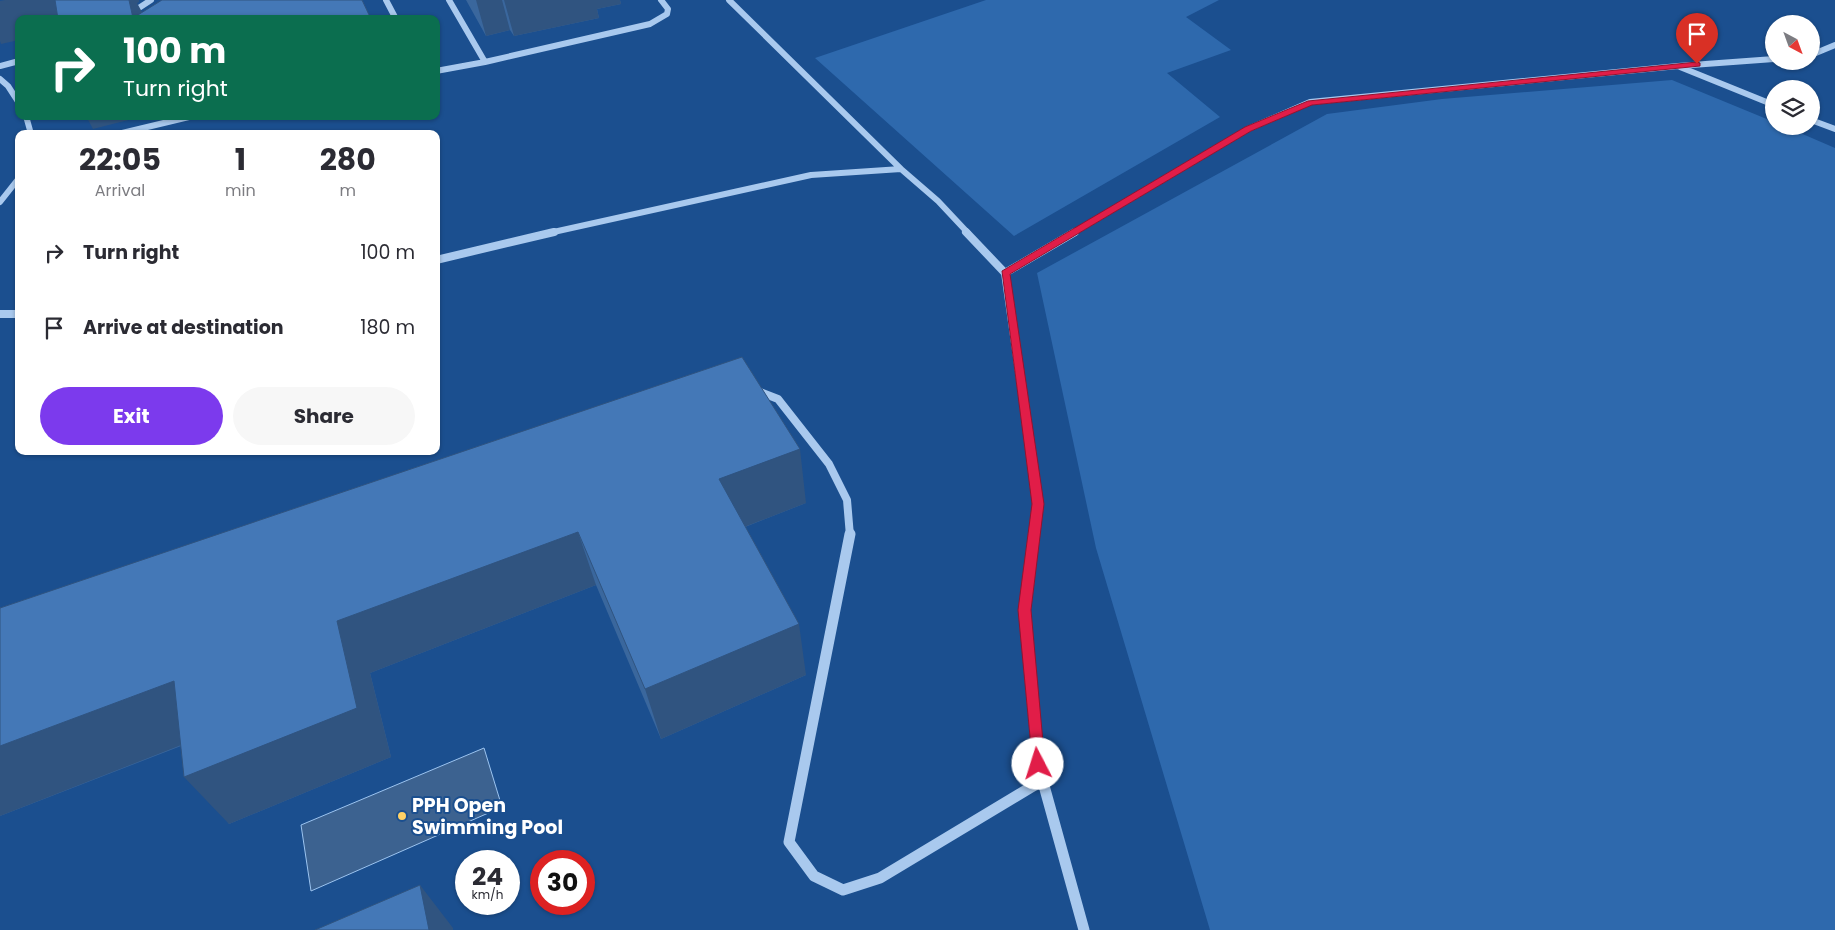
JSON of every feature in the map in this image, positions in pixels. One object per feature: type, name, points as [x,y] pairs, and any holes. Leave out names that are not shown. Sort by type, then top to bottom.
[{"type":"street","points":[[128,15],[151,0]]},
{"type":"street","points":[[386,0],[394,15]]},
{"type":"street","points":[[448,0],[485,62]]},
{"type":"street","points":[[440,70],[485,62],[650,24],[667,14],[668,9],[661,0]]},
{"type":"street","points":[[729,0],[901,169],[938,201],[1005,273],[1038,504],[1025,610],[1038,764],[1084,930]]},
{"type":"street","points":[[1820,52],[1835,46]]},
{"type":"street","points":[[1005,273],[1248,129],[1310,102],[1678,66],[1765,60]]},
{"type":"street","points":[[0,66],[15,62]]},
{"type":"street","points":[[1678,66],[1765,101]]},
{"type":"street","points":[[0,79],[11,86],[15,94]]},
{"type":"street","points":[[135,130],[176,120]]},
{"type":"street","points":[[1820,123],[1835,129]]},
{"type":"street","points":[[440,259],[627,214],[811,175],[901,169]]},
{"type":"street","points":[[0,202],[15,183]]},
{"type":"street","points":[[0,314],[15,314]]},
{"type":"street","points":[[741,390],[751,389],[778,399],[829,464],[847,500],[850,536],[789,842],[814,876],[843,890],[880,878],[1043,780]]},
{"type":"shaded area","points":[[986,0],[1219,0],[1186,17],[1231,50],[1167,73],[1220,117],[1014,236],[815,58]]},
{"type":"shaded area","points":[[1672,80],[1765,118],[1765,135],[1805,135],[1835,148],[1835,930],[1210,930],[1096,548],[1037,273],[1327,114],[1442,99]]},
{"type":"shaded area","name":"PPH Open Swimming Pool","points":[[484,748],[502,807],[311,891],[301,825]]},
{"type":"building","points":[[55,0],[129,0],[132,15],[57,15]]},
{"type":"building","points":[[162,0],[362,0],[369,15],[138,15]]},
{"type":"building","points":[[742,357],[800,449],[719,479],[799,624],[645,689],[578,532],[337,621],[357,708],[184,777],[174,681],[0,746],[0,608]]},
{"type":"building","points":[[420,885],[429,930],[315,930]]},
{"type":"place","name":"PPH Open Swimming Pool","points":[[402,816]]},
{"type":"route","points":[[1038,764],[1025,610],[1038,504],[1017,346],[1005,273],[1248,129],[1310,102],[1697,64]]}]
